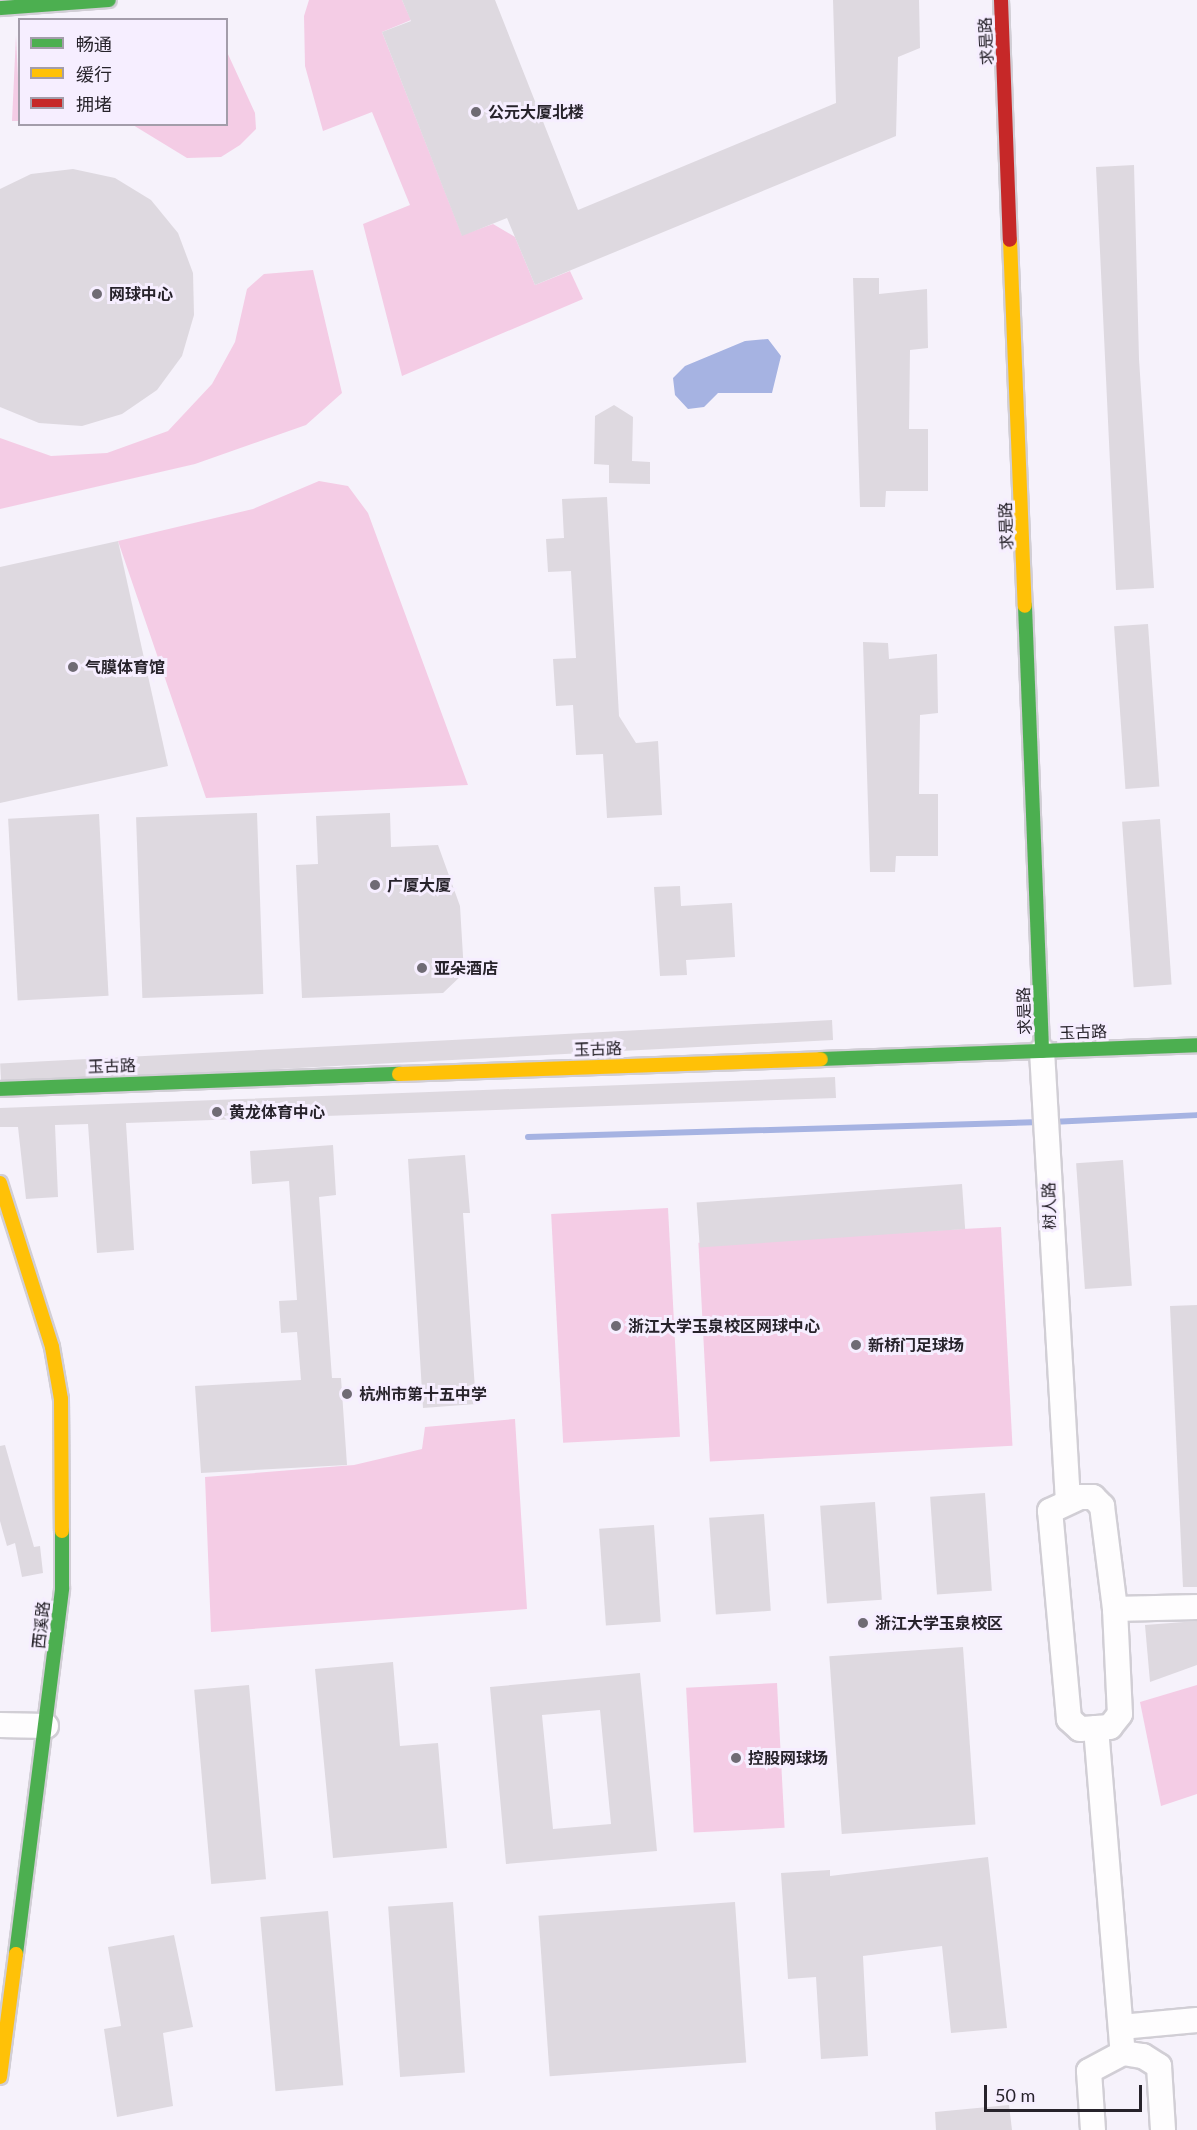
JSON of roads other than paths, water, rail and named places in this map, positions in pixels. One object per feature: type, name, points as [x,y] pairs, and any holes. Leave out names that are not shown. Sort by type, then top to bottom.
[{"type":"main road","points":[[0,8],[109,0]]},
{"type":"main road","name":"求是路","points":[[1001,0],[1042,1050]]},
{"type":"main road","name":"玉古路","points":[[0,1089],[1197,1045]]},
{"type":"main road","name":"西溪路","points":[[0,1183],[41,1299],[61,1399],[62,1588],[0,2077]]},
{"type":"street","name":"树人路","points":[[1042,1050],[1074,1498]]},
{"type":"street","points":[[1094,1497],[1102,1506],[1115,1609],[1120,1714],[1110,1726],[1080,1729],[1069,1719],[1050,1511],[1074,1498],[1094,1497]]},
{"type":"street","points":[[1115,1609],[1197,1607]]},
{"type":"street","points":[[0,1725],[46,1726]]},
{"type":"street","points":[[1096,1728],[1123,2053]]},
{"type":"street","points":[[1121,2027],[1197,2020]]},
{"type":"street","points":[[1094,2130],[1089,2071],[1123,2053],[1143,2056],[1159,2066],[1163,2130]]},
{"type":"water","points":[[768,339],[781,356],[772,393],[718,393],[704,407],[688,409],[675,395],[673,378],[685,366],[745,341]]},
{"type":"waterway","points":[[1051,1122],[1197,1115]]},
{"type":"waterway","points":[[528,1137],[1041,1122]]},
{"type":"place","name":"公元大厦北楼","points":[[476,112]]},
{"type":"place","name":"网球中心","points":[[97,294]]},
{"type":"place","name":"气膜体育馆","points":[[73,667]]},
{"type":"place","name":"广厦大厦","points":[[375,885]]},
{"type":"place","name":"亚朵酒店","points":[[422,968]]},
{"type":"place","name":"黄龙体育中心","points":[[217,1112]]},
{"type":"place","name":"浙江大学玉泉校区网球中心","points":[[616,1326]]},
{"type":"place","name":"新桥门足球场","points":[[856,1345]]},
{"type":"place","name":"杭州市第十五中学","points":[[347,1394]]},
{"type":"place","name":"浙江大学玉泉校区","points":[[863,1623]]},
{"type":"place","name":"控股网球场","points":[[736,1758]]}]
